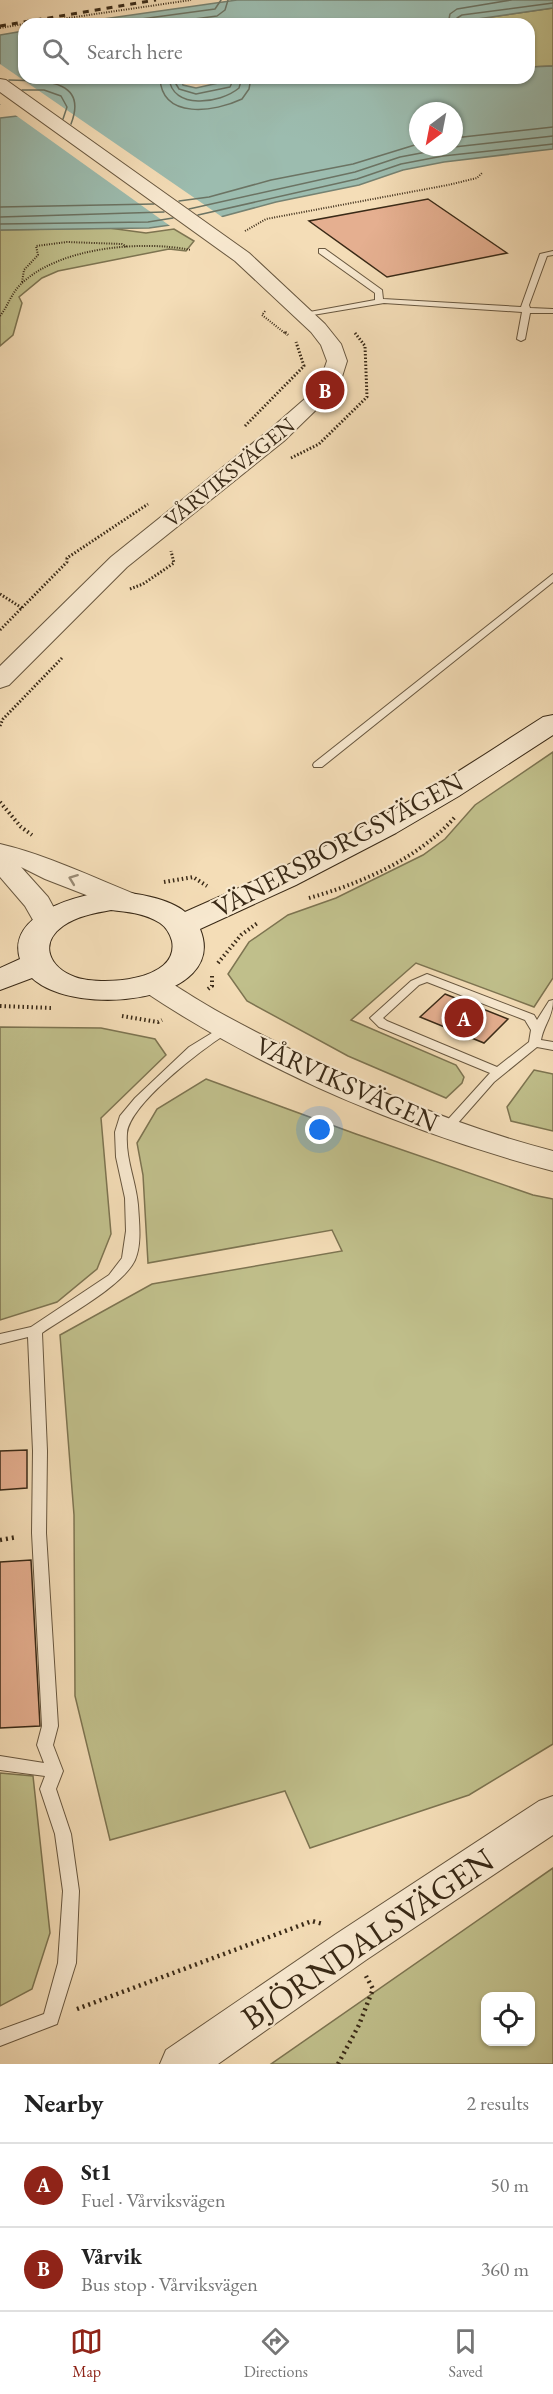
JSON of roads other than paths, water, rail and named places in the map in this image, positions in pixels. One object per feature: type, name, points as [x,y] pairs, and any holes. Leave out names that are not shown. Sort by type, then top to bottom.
[{"type":"main road","name":"VÄNERSBORGSVÄGEN","points":[[183,925],[234,903],[386,827],[553,723]]},
{"type":"main road","name":"VÄNERSBORGSVÄGEN","points":[[36,964],[52,979],[77,989],[115,992],[152,984],[174,973],[187,958],[190,941],[183,925],[160,909],[127,901],[95,902],[65,910],[47,921]]},
{"type":"main road","points":[[0,998],[36,964],[31,949],[33,941],[36,933],[47,921]]},
{"type":"street","name":"VÅRVIKSVÄGEN","points":[[0,84],[242,257],[304,315],[331,344],[336,355],[334,375],[325,390],[276,436],[119,562],[0,680]]},
{"type":"street","points":[[0,852],[29,860],[55,873],[127,901]]},
{"type":"street","points":[[0,857],[7,870],[41,905],[47,921]]},
{"type":"street","name":"VÅRVIKSVÄGEN","points":[[152,984],[225,1029],[363,1095],[446,1129],[553,1161]]},
{"type":"street","name":"BJÖRNDALSVÄGEN","points":[[182,2064],[351,1947],[553,1813]]},
{"type":"lane","points":[[322,251],[379,292],[379,301]]},
{"type":"lane","points":[[521,339],[525,304],[544,254],[553,253]]},
{"type":"lane","points":[[304,315],[379,301],[553,311]]},
{"type":"lane","points":[[318,765],[553,577]]},
{"type":"lane","points":[[498,1072],[383,1024],[376,1018],[415,983],[427,978],[530,1018],[536,1036],[553,1046]]},
{"type":"lane","points":[[446,1129],[498,1072],[536,1036],[553,1005]]},
{"type":"lane","points":[[0,1339],[35,1331],[114,1278],[129,1259],[133,1231],[131,1198],[122,1157],[121,1132],[126,1116],[193,1050],[225,1029]]},
{"type":"lane","points":[[0,2038],[51,2019],[67,1963],[71,1891],[63,1834],[48,1789],[55,1771],[45,1745],[50,1726],[39,1533],[40,1451],[35,1331]]},
{"type":"lane","points":[[0,1763],[55,1771]]},
{"type":"water","points":[[237,0],[553,0],[553,8],[484,18],[110,18]]},
{"type":"water","points":[[18,32],[18,84],[183,84],[196,88],[214,84],[535,84],[535,67],[553,66],[553,149],[444,162],[403,170],[359,185],[276,202],[213,219],[149,228],[0,230],[0,118],[52,112],[54,107],[0,104],[0,35]]},
{"type":"railway","points":[[48,18],[156,0]]},
{"type":"railway","points":[[0,26],[18,23]]},
{"type":"place","name":"Vårvik","points":[[325,390]]},
{"type":"place","name":"St1","points":[[464,1018]]}]
